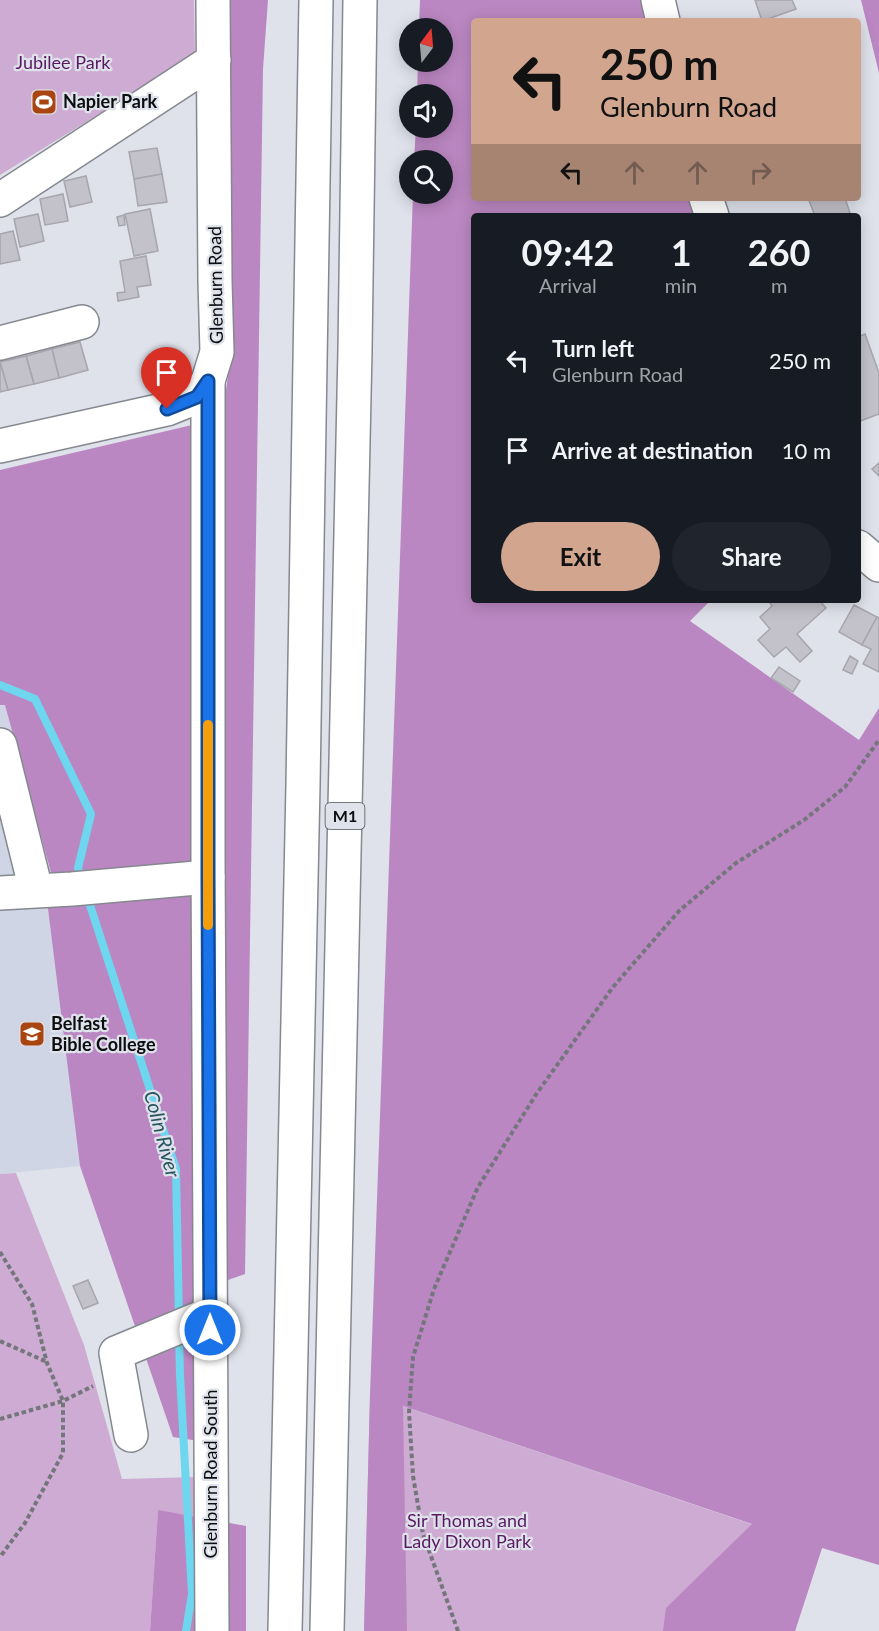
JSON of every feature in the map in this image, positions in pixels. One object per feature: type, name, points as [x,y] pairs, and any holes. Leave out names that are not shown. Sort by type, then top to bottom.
[{"type":"main road","name":"Glenburn Road","points":[[0,447],[167,409],[197,397],[208,381],[218,352],[215,269],[213,0]]},
{"type":"main road","name":"M1","points":[[285,1631],[303,785],[316,0]]},
{"type":"main road","name":"M1","points":[[327,1631],[355,362],[360,0]]},
{"type":"main road","points":[[658,0],[662,18]]},
{"type":"main road","points":[[0,200],[214,60]]},
{"type":"main road","points":[[0,343],[82,322]]},
{"type":"main road","name":"Glenburn Road South","points":[[208,381],[205,1327],[212,1631]]},
{"type":"main road","points":[[861,550],[879,565]]},
{"type":"main road","points":[[0,745],[36,890]]},
{"type":"main road","points":[[0,893],[208,877]]},
{"type":"main road","points":[[131,1435],[116,1353],[164,1334],[205,1327]]},
{"type":"path","points":[[458,1631],[423,1534],[413,1476],[409,1412],[413,1357],[434,1289],[478,1187],[537,1093],[613,987],[679,911],[736,863],[804,820],[844,787],[879,740]]},
{"type":"path","points":[[0,1252],[32,1304],[47,1363],[63,1401],[63,1453],[25,1523],[0,1557]]},
{"type":"path","points":[[0,1341],[47,1363]]},
{"type":"path","points":[[0,1419],[63,1401]]},
{"type":"shaded area","points":[[227,0],[268,0],[263,69],[245,1274],[197,1291],[199,1441],[173,1437],[80,1166],[47,901],[53,880],[5,705],[0,705],[0,470],[222,418],[230,362]]},
{"type":"shaded area","points":[[420,0],[658,0],[662,18],[471,18],[471,201],[707,201],[711,213],[471,213],[471,603],[708,603],[690,621],[859,740],[879,708],[879,1565],[822,1548],[795,1631],[663,1631],[666,1608],[752,1524],[403,1406],[407,1631],[364,1631],[370,1395],[413,204],[453,204],[453,150],[415,150],[415,138],[453,138],[453,84],[417,84],[418,72],[453,72],[453,18],[419,18]]},
{"type":"shaded area","points":[[861,0],[879,0],[879,73]]},
{"type":"shaded area","name":"Belfast Bible College","points":[[5,704],[53,880],[47,902],[80,1166],[0,1174],[0,705]]},
{"type":"shaded area","points":[[158,1510],[246,1526],[246,1631],[150,1631]]},
{"type":"green space","name":"Napier Park","points":[[0,0],[194,0],[195,55],[0,175]]},
{"type":"green space","points":[[16,1173],[84,1345],[122,1479],[197,1477],[201,1518],[158,1511],[150,1631],[0,1631],[0,1174]]},
{"type":"green space","name":"Sir Thomas and Lady Dixon Park","points":[[370,1395],[822,1548],[795,1631],[364,1631]]},
{"type":"building","points":[[755,0],[792,0],[796,9],[770,18],[761,18]]},
{"type":"building","points":[[157,148],[162,174],[134,179],[129,152]]},
{"type":"building","points":[[162,174],[167,202],[138,206],[134,179]]},
{"type":"building","points":[[86,176],[92,202],[70,207],[64,181]]},
{"type":"building","points":[[63,194],[68,221],[45,225],[40,199]]},
{"type":"building","points":[[809,201],[846,201],[850,213],[814,213]]},
{"type":"building","points":[[150,209],[158,251],[134,256],[125,214]]},
{"type":"building","points":[[38,214],[44,241],[20,247],[14,219]]},
{"type":"building","points":[[124,215],[125,225],[119,226],[117,217]]},
{"type":"building","points":[[13,231],[20,260],[0,264],[0,234]]},
{"type":"building","points":[[146,256],[151,285],[137,287],[139,297],[118,301],[117,293],[125,292],[120,261]]},
{"type":"building","points":[[865,334],[879,373],[879,414],[861,421],[861,336]]},
{"type":"building","points":[[80,342],[88,370],[59,378],[52,349]]},
{"type":"building","points":[[52,349],[59,378],[34,384],[26,356]]},
{"type":"building","points":[[26,356],[34,384],[8,390],[0,362]]},
{"type":"building","points":[[0,362],[8,390],[0,392]]},
{"type":"building","points":[[879,463],[879,476],[872,469]]},
{"type":"building","points":[[770,603],[822,603],[826,608],[797,634],[812,651],[800,662],[786,647],[774,657],[758,640],[770,629],[760,617],[772,606]]},
{"type":"building","points":[[854,605],[877,617],[862,645],[839,632]]},
{"type":"building","points":[[877,617],[879,618],[879,672],[863,664],[871,649],[862,645]]},
{"type":"building","points":[[850,656],[858,661],[852,674],[843,670]]},
{"type":"building","points":[[779,667],[800,681],[793,692],[771,678]]},
{"type":"building","points":[[88,1280],[98,1303],[83,1309],[73,1286]]},
{"type":"waterway","name":"Colin River","points":[[0,685],[35,699],[91,814],[78,868],[82,882]]},
{"type":"waterway","name":"Colin River","points":[[87,896],[176,1169],[179,1320]]},
{"type":"waterway","name":"Colin River","points":[[179,1335],[192,1594],[186,1631]]},
{"type":"slow traffic","points":[[208,725],[208,925]]},
{"type":"place","name":"Napier Park","points":[[44,102]]},
{"type":"place","name":"Belfast Bible College","points":[[32,1034]]},
{"type":"route","points":[[167,409],[197,397],[208,381],[210,1330]]},
{"type":"park label","name":"Jubilee Park","points":[[63,63]]}]
